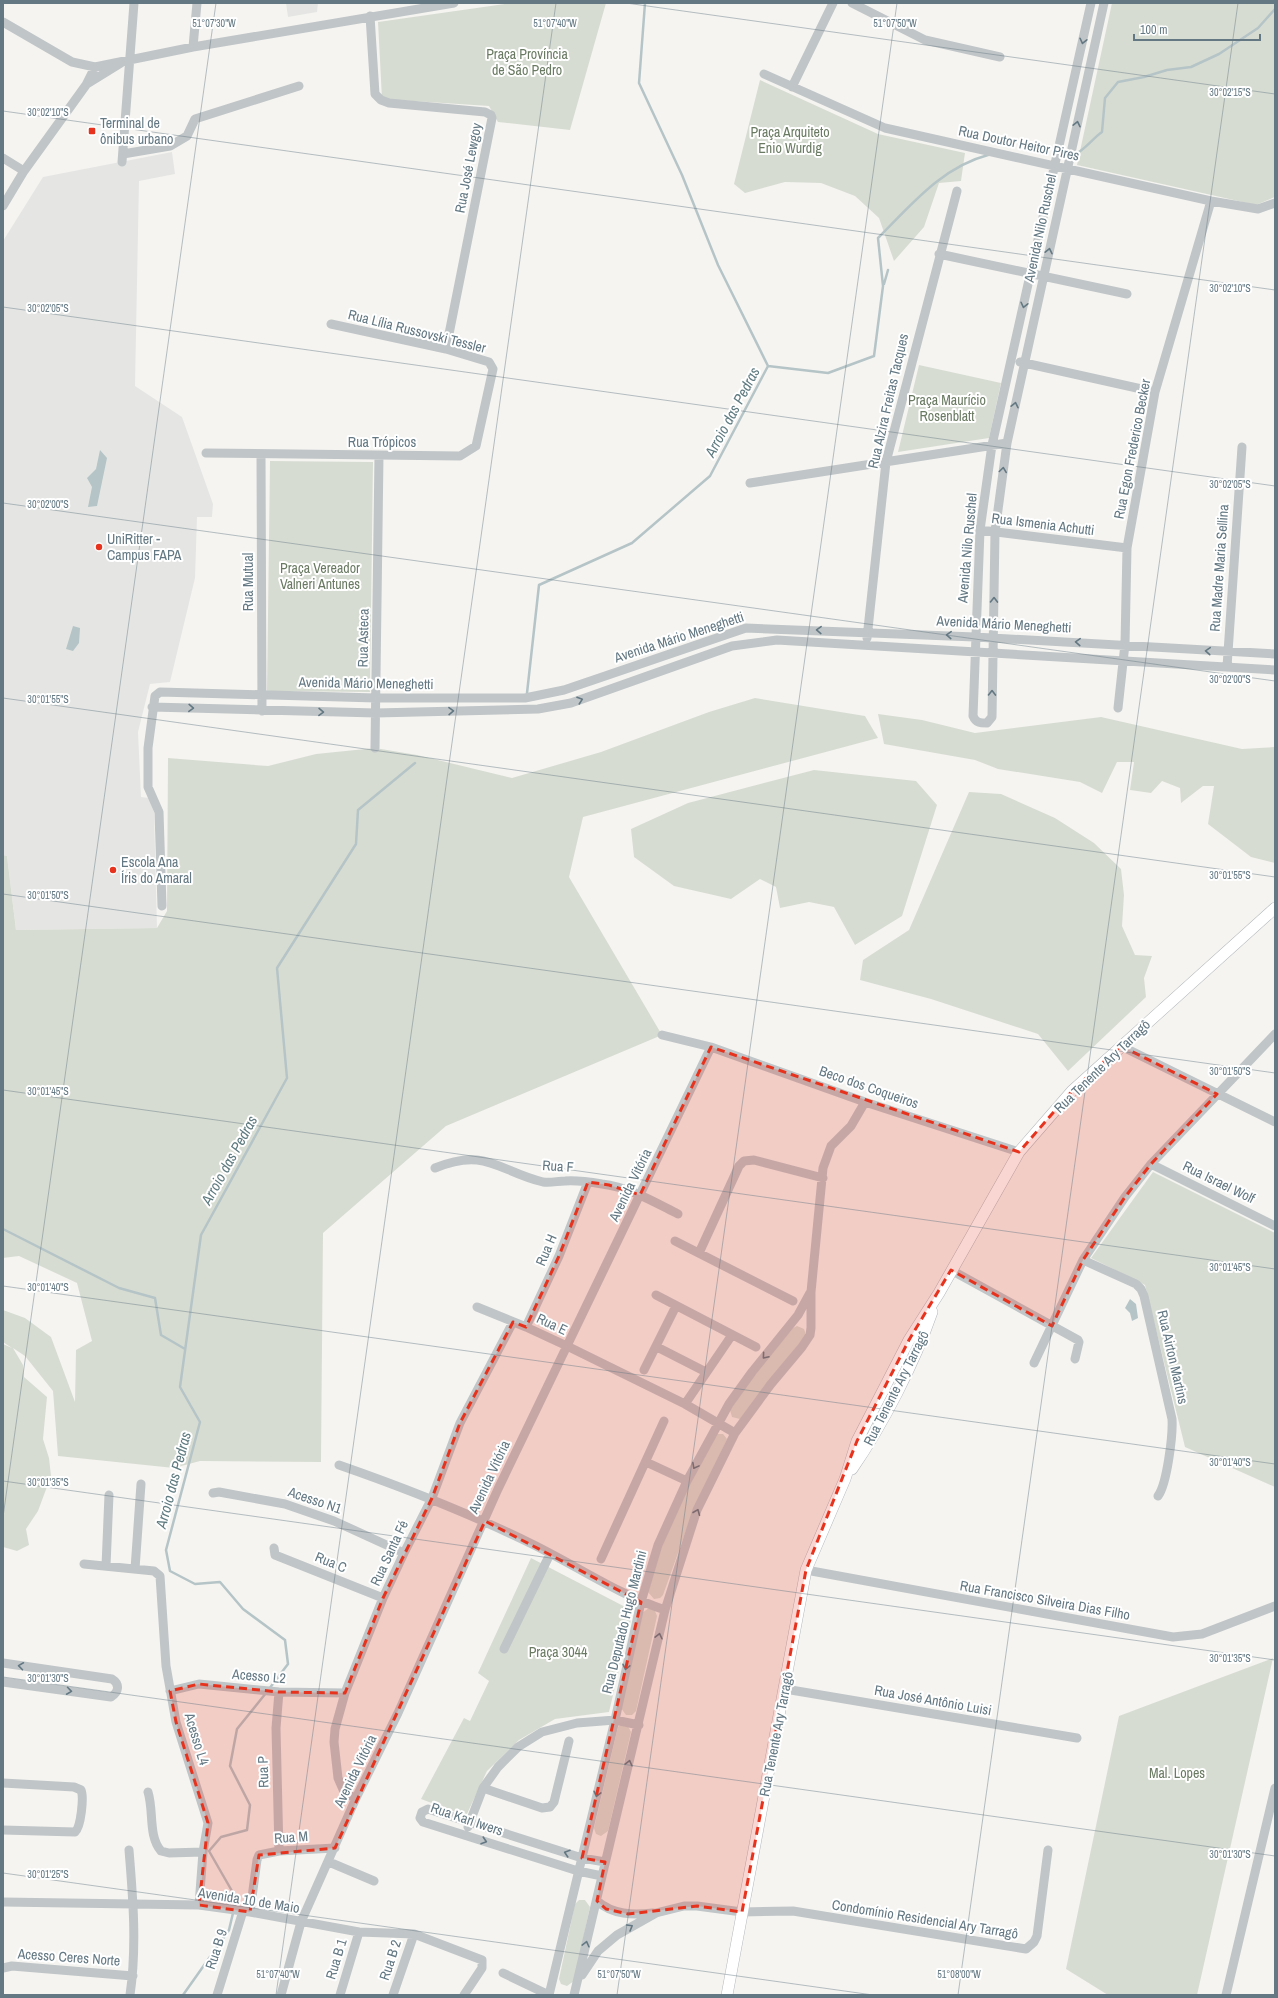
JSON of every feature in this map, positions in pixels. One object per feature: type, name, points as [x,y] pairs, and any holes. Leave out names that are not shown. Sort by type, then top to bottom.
[{"type":"main road","name":"Rua Tenente Ary Tarragô","points":[[727,1995],[806,1570],[845,1479],[857,1441],[867,1421],[909,1340],[939,1293],[1019,1152],[1072,1091],[1121,1046],[1273,913]]},
{"type":"street","points":[[134,3],[123,158],[170,146],[187,136],[195,119],[299,86]]},
{"type":"street","points":[[193,47],[197,3]]},
{"type":"street","points":[[3,22],[72,62],[95,67],[129,58],[454,3]]},
{"type":"street","points":[[792,87],[833,3]]},
{"type":"street","points":[[852,3],[925,40],[1000,57]]},
{"type":"street","name":"Avenida Nilo Ruschel","points":[[1091,3],[992,445],[980,530],[974,652],[973,716],[975,721],[980,723],[987,723],[992,717],[995,532],[1007,443],[1104,3]]},
{"type":"street","name":"Rua José Lewgoy","points":[[370,16],[376,94],[381,100],[389,103],[485,112],[491,115],[492,118],[446,349]]},
{"type":"street","points":[[86,85],[129,58]]},
{"type":"street","points":[[1078,63],[1090,65]]},
{"type":"street","points":[[81,64],[86,85]]},
{"type":"street","points":[[3,206],[24,171],[86,85],[95,67]]},
{"type":"street","name":"Rua Doutor Heitor Pires","points":[[764,74],[885,128],[1211,201],[1258,209],[1275,203]]},
{"type":"street","points":[[3,158],[24,171]]},
{"type":"street","name":"Rua Alzira Freitas Tacques","points":[[866,645],[886,462],[939,254],[957,191]]},
{"type":"street","name":"Rua Egon Frederico Becker","points":[[1118,708],[1124,644],[1127,548],[1155,392],[1211,201]]},
{"type":"street","points":[[939,254],[1127,294]]},
{"type":"street","name":"Rua Lília Russovski Tessler","points":[[330,324],[446,349],[490,362],[493,369]]},
{"type":"street","points":[[1011,361],[1024,362],[1155,392]]},
{"type":"street","name":"Rua Trópicos","points":[[206,453],[460,456],[476,446],[493,369]]},
{"type":"street","points":[[750,483],[1007,443]]},
{"type":"street","name":"Rua Madre Maria Sellina","points":[[1227,667],[1242,447]]},
{"type":"street","name":"Rua Mutual","points":[[261,454],[262,711]]},
{"type":"street","name":"Rua Asteca","points":[[375,748],[379,456]]},
{"type":"street","name":"Rua Ismenia Achutti","points":[[980,530],[1127,548]]},
{"type":"street","points":[[746,628],[747,644]]},
{"type":"street","name":"Avenida Mário Meneghetti","points":[[162,906],[159,812],[148,786],[148,748],[152,707],[155,696],[160,692],[376,698],[525,698],[564,690],[746,628],[1124,644],[1275,654]]},
{"type":"street","name":"Avenida Mário Meneghetti","points":[[152,707],[376,713],[538,709],[571,703],[732,646],[776,640],[1275,670]]},
{"type":"street","points":[[641,664],[645,677]]},
{"type":"street","points":[[536,695],[538,709]]},
{"type":"street","points":[[1034,1363],[1083,1260],[1125,1197],[1151,1164],[1275,1034]]},
{"type":"street","name":"Beco dos Coqueiros","points":[[662,1035],[711,1046],[865,1102],[1019,1152]]},
{"type":"street","name":"Avenida Vitória","points":[[281,1995],[301,1922],[329,1862],[356,1798],[398,1713],[485,1521],[567,1346],[711,1046]]},
{"type":"street","points":[[1121,1046],[1275,1122]]},
{"type":"street","name":"Rua Deputado Hugo Mardini","points":[[811,1332],[811,1292],[823,1168],[831,1146],[851,1126],[865,1102]]},
{"type":"street","name":"Rua F","points":[[435,1168],[456,1160],[478,1160],[492,1162],[545,1182],[588,1182],[609,1185],[640,1195],[678,1214]]},
{"type":"street","points":[[699,1253],[739,1166],[744,1161],[754,1160],[823,1178]]},
{"type":"street","name":"Rua Israel Wolf","points":[[1151,1164],[1275,1226]]},
{"type":"street","name":"Rua H","points":[[526,1327],[559,1256],[588,1182]]},
{"type":"street","points":[[676,1241],[793,1301]]},
{"type":"street","name":"Rua Airton Martins","points":[[1083,1260],[1136,1284],[1141,1288],[1144,1296],[1170,1407],[1172,1424],[1163,1487],[1158,1496]]},
{"type":"street","points":[[952,1270],[1078,1341],[1075,1359]]},
{"type":"street","name":"Rua Deputado Hugo Mardini","points":[[549,1995],[615,1720],[641,1602],[658,1545],[687,1481],[718,1423],[752,1372],[793,1322],[811,1292]]},
{"type":"street","points":[[656,1295],[756,1347]]},
{"type":"street","points":[[644,1370],[657,1347],[676,1306]]},
{"type":"street","name":"Rua E","points":[[477,1307],[567,1346],[685,1404],[735,1433]]},
{"type":"street","name":"Rua Santa Fé","points":[[356,1798],[344,1794],[338,1778],[335,1761],[335,1729],[346,1693],[383,1598],[404,1552],[432,1498],[460,1423],[513,1322]]},
{"type":"street","points":[[574,1995],[665,1610],[697,1510],[735,1433],[771,1384],[805,1344],[811,1332],[804,1322],[793,1322]]},
{"type":"street","points":[[685,1404],[732,1334]]},
{"type":"street","points":[[657,1347],[706,1372]]},
{"type":"street","points":[[601,1559],[664,1421]]},
{"type":"street","points":[[646,1462],[687,1481]]},
{"type":"street","points":[[339,1465],[432,1498],[485,1521],[641,1602],[665,1610]]},
{"type":"street","points":[[84,1564],[135,1569],[141,1484]]},
{"type":"street","name":"Acesso N1","points":[[212,1493],[219,1492],[285,1504],[334,1521],[404,1552]]},
{"type":"street","points":[[106,1566],[109,1495]]},
{"type":"street","name":"Rua C","points":[[274,1548],[275,1555],[383,1598]]},
{"type":"street","points":[[504,1649],[550,1554]]},
{"type":"street","name":"Acesso L4","points":[[135,1569],[157,1572],[160,1578],[166,1666],[176,1722],[208,1823],[203,1852],[199,1905]]},
{"type":"street","name":"Rua Francisco Silveira Dias Filho","points":[[806,1570],[1173,1637],[1202,1634],[1274,1604]]},
{"type":"street","points":[[3,1663],[112,1679],[118,1688],[116,1694],[111,1697],[3,1682]]},
{"type":"street","name":"Acesso L2","points":[[170,1691],[199,1684],[279,1692],[346,1693]]},
{"type":"street","name":"Rua José Antônio Luisi","points":[[785,1688],[1077,1738]]},
{"type":"street","name":"Rua P","points":[[279,1692],[276,1728],[279,1851]]},
{"type":"street","points":[[465,1835],[483,1788],[498,1767],[511,1754],[542,1732],[577,1723],[615,1720],[639,1725]]},
{"type":"street","points":[[483,1788],[542,1808],[553,1806],[569,1741]]},
{"type":"street","points":[[3,1783],[74,1787],[81,1790],[83,1795],[79,1827],[75,1832],[3,1830]]},
{"type":"street","points":[[1226,1995],[1275,1788]]},
{"type":"street","points":[[148,1792],[151,1801],[155,1843],[161,1851],[169,1853],[203,1852]]},
{"type":"street","name":"Rua Karl Iwers","points":[[602,1876],[578,1871],[423,1822],[420,1818],[422,1812],[428,1809],[582,1858],[605,1862]]},
{"type":"street","name":"Rua M","points":[[243,1911],[258,1857],[265,1853],[279,1851],[335,1848]]},
{"type":"street","points":[[129,1850],[134,1905],[133,1976],[130,1995]]},
{"type":"street","name":"Condomínio Residencial Ary Tarragô","points":[[742,1912],[793,1911],[1026,1949],[1034,1942],[1037,1936],[1048,1850]]},
{"type":"street","points":[[329,1862],[374,1881]]},
{"type":"street","name":"Avenida 10 de Maio","points":[[3,1902],[199,1905],[243,1911],[359,1932],[414,1934],[480,1958],[482,1968],[464,1995]]},
{"type":"street","points":[[596,1902],[606,1908],[618,1912],[637,1914],[656,1912],[674,1907],[696,1906],[742,1912]]},
{"type":"street","name":"Rua B 9","points":[[217,1995],[243,1911]]},
{"type":"street","points":[[576,1985],[594,1956],[608,1942],[656,1912]]},
{"type":"street","name":"Rua B 1","points":[[340,1995],[359,1932]]},
{"type":"street","name":"Rua B 2","points":[[393,1995],[414,1934]]},
{"type":"street","name":"Acesso Ceres Norte","points":[[3,1968],[12,1966],[133,1976]]},
{"type":"street","points":[[503,1973],[549,1995]]},
{"type":"highlighted area","points":[[1121,1046],[1217,1094],[1151,1164],[1125,1197],[1083,1260],[1052,1326],[951,1270],[909,1340],[857,1441],[806,1570],[742,1912],[697,1906],[628,1914],[606,1909],[597,1901],[605,1862],[582,1858],[641,1602],[485,1521],[335,1848],[259,1855],[250,1912],[199,1905],[208,1823],[176,1722],[170,1691],[199,1684],[279,1692],[345,1693],[383,1598],[432,1498],[460,1423],[513,1322],[526,1327],[559,1256],[588,1182],[609,1185],[640,1195],[711,1047],[1019,1152],[1072,1091]]},
{"type":"shaded area","points":[[286,3],[318,3],[317,12],[288,17]]},
{"type":"shaded area","name":"UniRitter - Campus FAPA","points":[[172,152],[175,174],[139,181],[135,386],[182,417],[213,504],[212,517],[197,517],[195,578],[170,682],[150,684],[138,732],[141,797],[149,798],[154,812],[157,928],[16,930],[7,856],[3,855],[3,241],[43,177]]},
{"type":"shaded area","points":[[100,450],[107,458],[97,506],[88,507],[92,487],[87,478],[96,469]]},
{"type":"shaded area","points":[[73,626],[80,628],[79,643],[73,651],[66,649]]},
{"type":"shaded area","points":[[1130,1299],[1136,1304],[1138,1318],[1132,1321],[1130,1313],[1125,1308]]},
{"type":"green space","name":"Praça Província de São Pedro","points":[[512,3],[606,3],[570,130],[498,122],[489,106],[382,99],[378,22]]},
{"type":"green space","points":[[1112,3],[1275,3],[1275,197],[1256,205],[1077,165]]},
{"type":"green space","name":"Praça Arquiteto Enio Wurdig","points":[[760,80],[878,134],[965,153],[961,181],[939,183],[924,227],[894,261],[879,218],[855,196],[821,183],[785,182],[745,193],[734,184]]},
{"type":"green space","name":"Praça Maurício Rosenblatt","points":[[919,365],[1001,383],[989,438],[898,452]]},
{"type":"green space","name":"Praça Vereador Valneri Antunes","points":[[270,461],[373,462],[370,692],[267,691]]},
{"type":"green space","points":[[755,698],[865,716],[878,738],[583,817],[569,877],[662,1035],[446,1126],[323,1233],[321,1462],[200,1461],[174,1468],[58,1456],[53,1391],[25,1356],[13,1348],[23,1365],[24,1377],[47,1397],[43,1439],[49,1458],[51,1476],[38,1511],[26,1529],[29,1545],[17,1551],[3,1547],[3,1344],[12,1348],[3,1342],[3,1310],[25,1318],[51,1337],[75,1402],[76,1350],[92,1341],[77,1283],[19,1256],[3,1258],[3,855],[7,856],[16,930],[157,928],[167,911],[168,758],[268,766],[316,754],[375,748],[417,755],[512,778],[601,752],[709,712]]},
{"type":"green space","points":[[878,714],[922,720],[975,733],[1101,717],[1242,749],[1275,747],[1275,863],[1251,857],[1208,824],[1214,786],[1203,786],[1181,803],[1180,788],[1162,781],[1151,793],[1130,790],[1134,762],[1117,762],[1102,793],[1080,782],[998,769],[975,760],[884,744]]},
{"type":"green space","points":[[814,770],[916,781],[937,805],[902,916],[855,945],[834,907],[809,902],[780,908],[776,887],[760,879],[731,899],[674,886],[634,857],[631,829],[688,803]]},
{"type":"green space","points":[[969,792],[1001,794],[1055,818],[1094,843],[1121,869],[1124,895],[1122,926],[1135,955],[1152,956],[1144,978],[1146,997],[1068,1071],[1038,1034],[931,999],[860,980],[863,960],[909,930]]},
{"type":"green space","points":[[1153,1172],[1275,1233],[1275,1487],[1185,1447],[1145,1285],[1091,1258]]},
{"type":"green space","points":[[797,1326],[804,1329],[806,1335],[740,1419],[732,1417],[730,1410],[753,1376],[793,1328]]},
{"type":"green space","points":[[717,1434],[723,1434],[727,1439],[692,1514],[663,1595],[660,1598],[654,1599],[648,1592],[662,1546],[680,1501]]},
{"type":"green space","name":"Praça 3044","points":[[531,1558],[633,1611],[609,1712],[555,1719],[519,1740],[487,1771],[466,1816],[421,1799],[464,1718],[470,1721],[489,1681],[478,1673]]},
{"type":"green space","points":[[649,1608],[655,1611],[657,1616],[636,1711],[632,1715],[626,1715],[621,1708],[642,1613]]},
{"type":"green space","name":"Mal. Lopes","points":[[1273,1658],[1197,1995],[1108,1995],[1066,1969],[1119,1716]]},
{"type":"green space","points":[[620,1725],[628,1726],[631,1732],[608,1831],[601,1836],[596,1834],[594,1828],[618,1727]]},
{"type":"green space","points":[[579,1900],[585,1900],[590,1907],[574,1981],[567,1986],[561,1984],[559,1979],[575,1904]]},
{"type":"waterway","points":[[645,3],[639,83],[682,175],[718,265],[768,366]]},
{"type":"waterway","name":"Arroio das Pedras","points":[[1073,155],[1080,151],[1102,132],[1105,98],[1118,82],[1144,77],[1167,70],[1191,67],[1219,54],[1258,28],[1275,9]]},
{"type":"waterway","name":"Arroio das Pedras","points":[[768,366],[828,373],[874,356],[883,286],[878,238],[915,200],[942,178],[956,168],[988,155]]},
{"type":"waterway","name":"Arroio das Pedras","points":[[884,284],[888,270]]},
{"type":"waterway","name":"Arroio das Pedras","points":[[527,693],[539,585],[632,543],[710,476],[768,366]]},
{"type":"waterway","name":"Arroio das Pedras","points":[[269,1689],[288,1664],[285,1640],[243,1609],[220,1582],[195,1584],[170,1571],[166,1550],[200,1422],[180,1387],[201,1235],[287,1078],[277,968],[356,844],[358,810],[415,763]]},
{"type":"waterway","points":[[3,1229],[119,1288],[155,1298],[161,1335],[185,1349]]},
{"type":"waterway","name":"Arroio das Pedras","points":[[234,1908],[236,1898],[209,1851],[221,1837],[247,1830],[250,1805],[230,1766],[237,1729],[266,1693]]},
{"type":"waterway","name":"Arroio das Pedras","points":[[183,1995],[229,1930],[233,1913]]},
{"type":"place","name":"Terminal de ônibus urbano","points":[[92,131]]},
{"type":"place","name":"UniRitter - Campus FAPA","points":[[99,547]]},
{"type":"place","name":"Escola Ana Íris do Amaral","points":[[113,870]]}]
